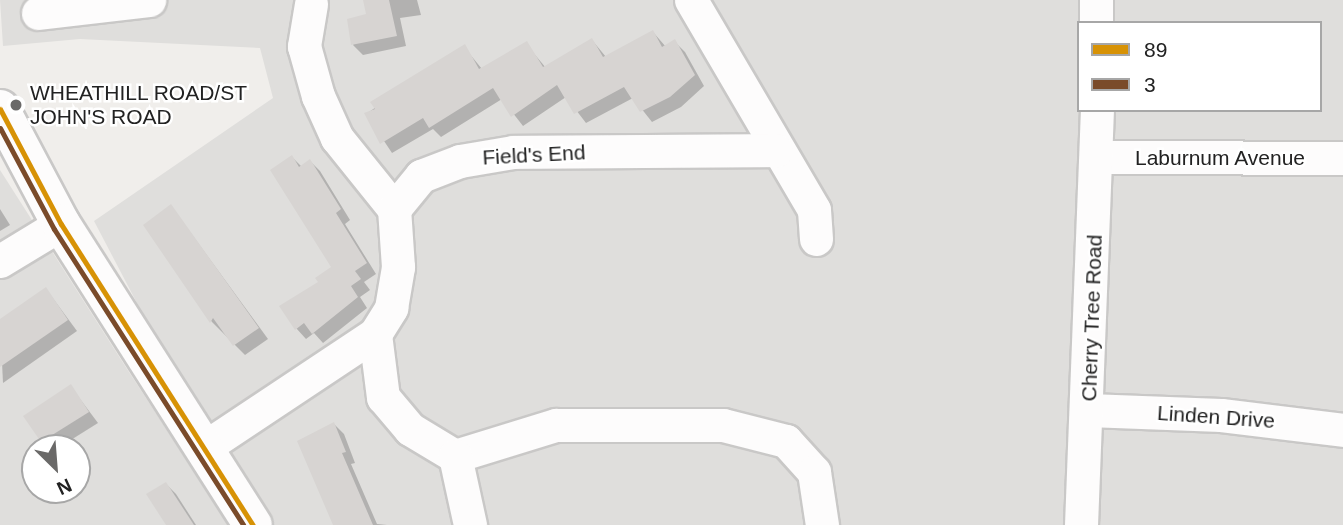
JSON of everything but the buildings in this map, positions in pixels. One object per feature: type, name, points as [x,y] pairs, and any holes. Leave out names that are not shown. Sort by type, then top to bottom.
[{"type":"street","points":[[38,13],[149,0]]},
{"type":"street","points":[[691,0],[776,150],[814,210],[816,239]]},
{"type":"street","points":[[1096,0],[1096,21]]},
{"type":"street","points":[[205,447],[374,334],[393,298],[398,267],[394,209],[337,138],[318,96],[304,46],[306,1]]},
{"type":"street","name":"Cherry Tree Road","points":[[1081,525],[1088,410],[1097,112]]},
{"type":"street","points":[[1,117],[61,224],[253,525]]},
{"type":"street","name":"Field's End","points":[[394,209],[421,176],[460,161],[513,152],[776,150]]},
{"type":"street","name":"Laburnum Avenue","points":[[1097,157],[1343,158]]},
{"type":"street","points":[[0,261],[61,224]]},
{"type":"street","points":[[374,334],[383,397],[410,429],[455,456],[470,525]]},
{"type":"street","name":"Linden Drive","points":[[1088,410],[1221,415],[1343,430]]},
{"type":"street","points":[[455,456],[556,425],[723,425],[786,441],[814,472],[822,525]]},
{"type":"shaded area","points":[[0,0],[1343,0],[1343,525],[271,525],[160,347],[94,221],[273,98],[260,48],[80,39],[3,46]]},
{"type":"shaded area","points":[[0,170],[127,369],[229,525],[0,525]]},
{"type":"transit line","name":"89","points":[[0,109],[61,224],[253,525]]},
{"type":"transit line","name":"3","points":[[0,128],[54,229],[243,525]]},
{"type":"place","name":"WHEATHILL ROAD/ST JOHN'S ROAD","points":[[16,105]]}]
